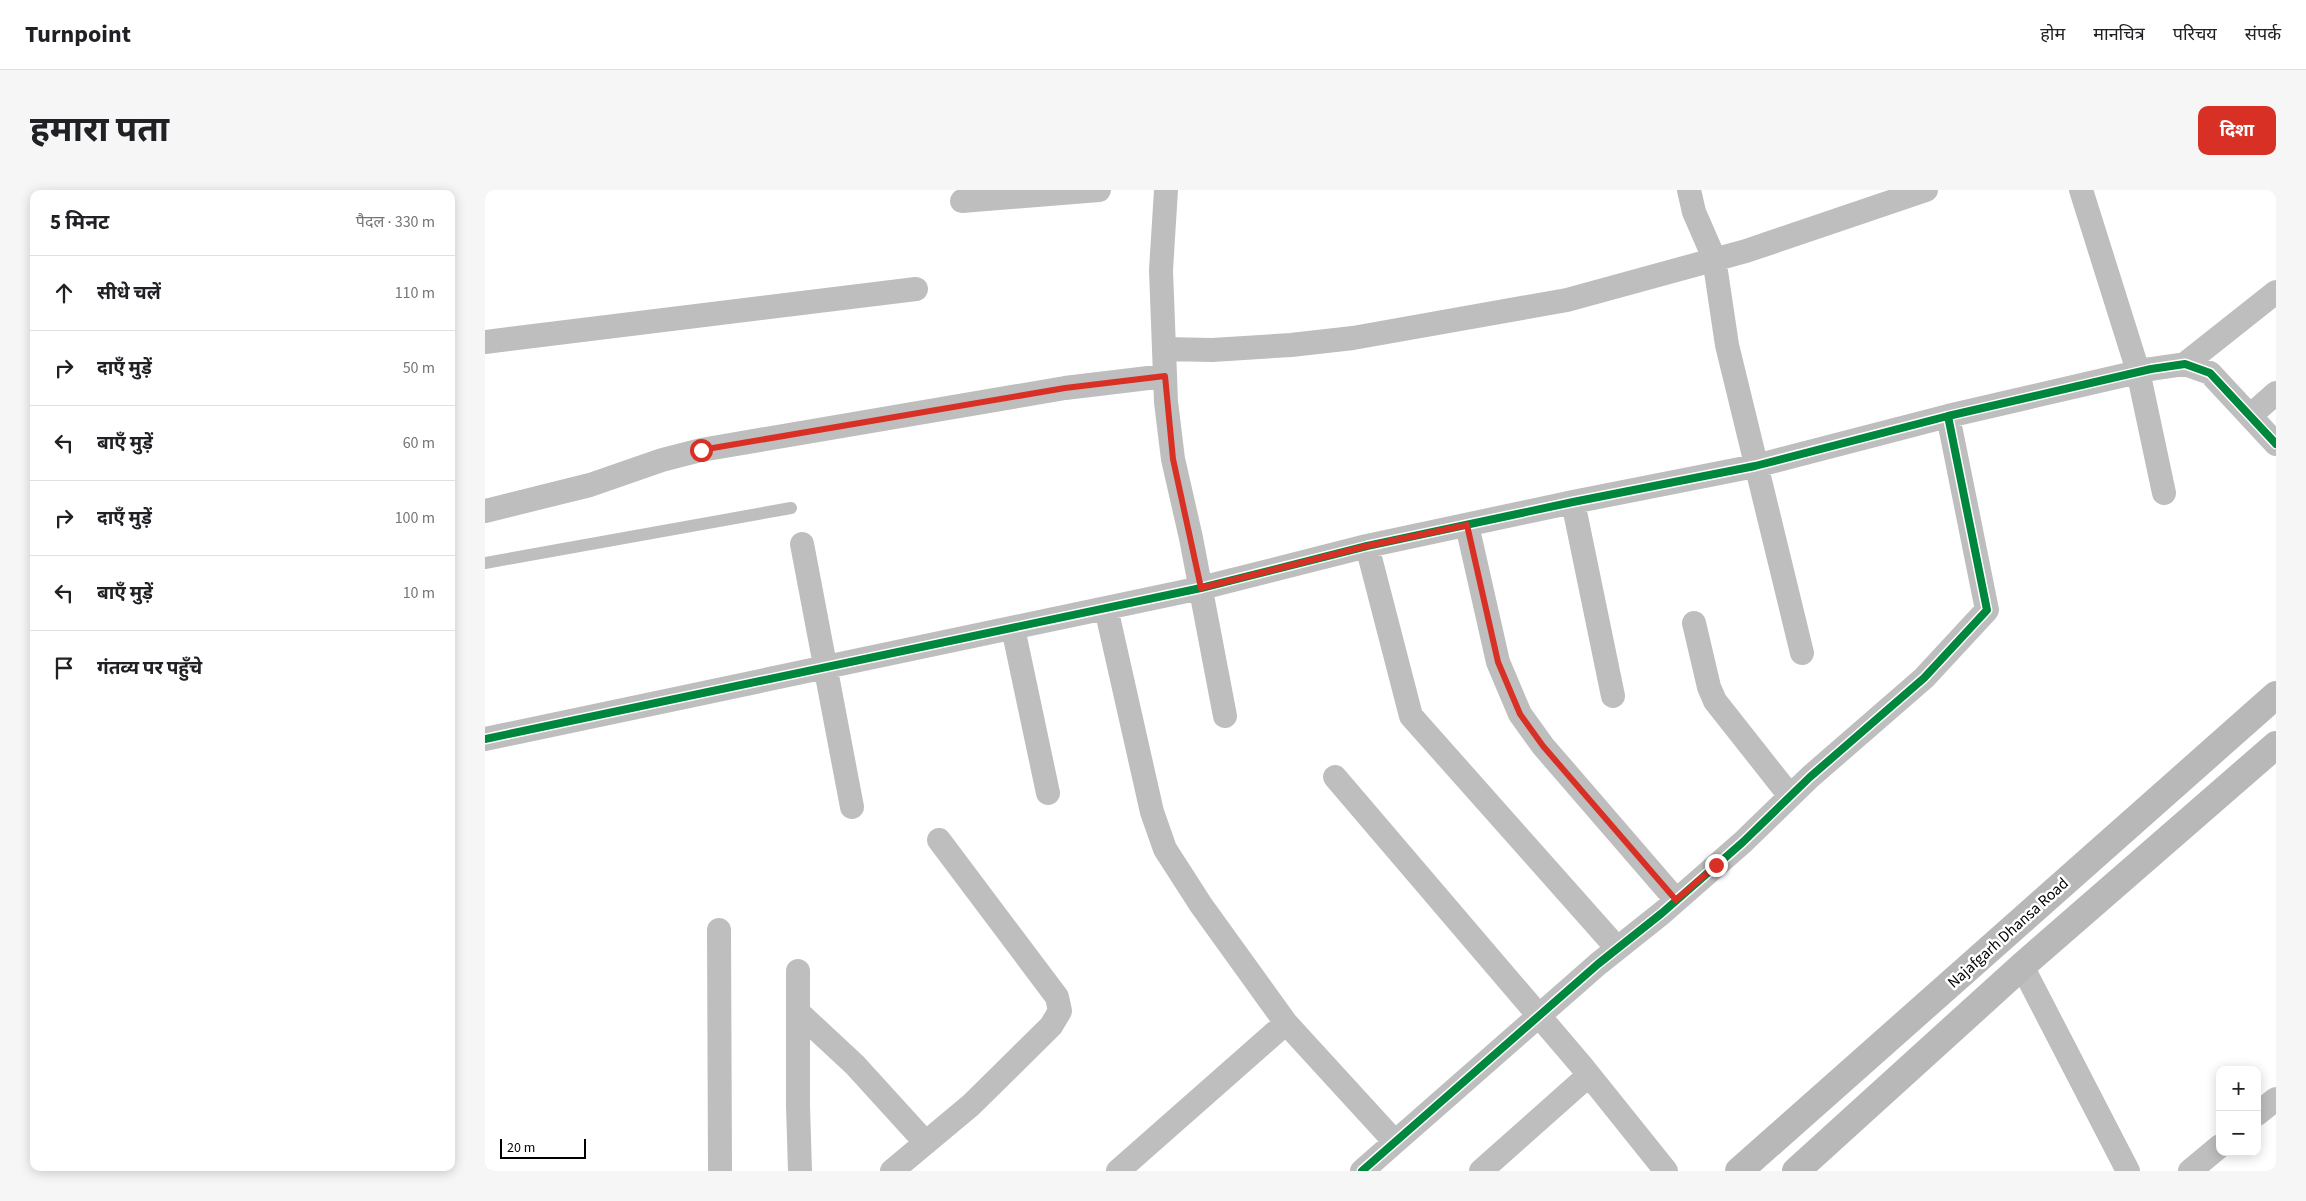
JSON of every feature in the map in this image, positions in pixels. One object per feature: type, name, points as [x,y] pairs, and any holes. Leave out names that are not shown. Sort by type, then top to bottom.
[{"type":"main road","name":"Najafgarh Dhansa Road","points":[[1739,1171],[2276,695]]},
{"type":"main road","name":"Najafgarh Dhansa Road","points":[[1796,1171],[2022,966],[2276,745]]},
{"type":"street","points":[[962,201],[1099,190]]},
{"type":"street","points":[[1166,190],[1161,270],[1165,376],[1173,459],[1201,588],[1225,716]]},
{"type":"street","points":[[1689,190],[1694,212],[1715,258],[1727,345],[1802,653]]},
{"type":"street","points":[[1164,349],[1212,350],[1281,346],[1353,338],[1567,300],[1746,250],[1926,190]]},
{"type":"street","points":[[2081,190],[2137,372],[2164,493]]},
{"type":"street","points":[[485,342],[916,289]]},
{"type":"street","points":[[485,739],[1201,588],[1367,546],[1755,466],[1948,416],[2137,372],[2185,364],[2276,292]]},
{"type":"street","points":[[2185,364],[2209,373],[2276,444]]},
{"type":"street","points":[[485,511],[590,485],[662,460],[701,450],[1065,388],[1165,376]]},
{"type":"street","points":[[2250,416],[2276,392]]},
{"type":"street","points":[[1362,1171],[1617,948],[1676,900],[1790,796],[1925,678],[1987,610],[1948,416]]},
{"type":"street","points":[[1573,502],[1613,696]]},
{"type":"street","points":[[1467,525],[1498,662],[1520,714],[1543,746],[1676,900]]},
{"type":"street","points":[[802,544],[852,807]]},
{"type":"street","points":[[1367,546],[1411,716],[1617,948]]},
{"type":"street","points":[[1106,608],[1152,812],[1165,849],[1201,905],[1286,1023],[1395,1142]]},
{"type":"street","points":[[1694,623],[1709,687],[1715,701],[1790,796]]},
{"type":"street","points":[[1013,628],[1048,793]]},
{"type":"street","points":[[1335,777],[1589,1076],[1667,1171]]},
{"type":"street","points":[[892,1171],[971,1105],[1051,1026],[1060,1011],[1057,997],[939,840]]},
{"type":"street","points":[[719,930],[721,1171]]},
{"type":"street","points":[[2022,966],[2128,1171]]},
{"type":"street","points":[[798,971],[800,1171]]},
{"type":"street","points":[[798,1012],[855,1065],[926,1143]]},
{"type":"street","points":[[1118,1171],[1286,1023]]},
{"type":"street","points":[[1481,1171],[1589,1076]]},
{"type":"street","points":[[2261,1111],[2276,1099]]},
{"type":"street","points":[[2190,1171],[2216,1149]]},
{"type":"lane","points":[[485,563],[791,508]]},
{"type":"cycle path","points":[[485,739],[1201,588],[1367,546],[1755,466],[1948,416],[2151,369],[2185,364],[2210,373],[2276,444]]},
{"type":"cycle path","points":[[1362,1171],[1598,964],[1662,913],[1743,842],[1810,777],[1924,678],[1987,610],[1948,416]]},
{"type":"route","points":[[701,450],[1065,388],[1165,376],[1173,459],[1201,588],[1367,546],[1467,525],[1498,662],[1520,714],[1543,746],[1676,900],[1716,865]]}]
